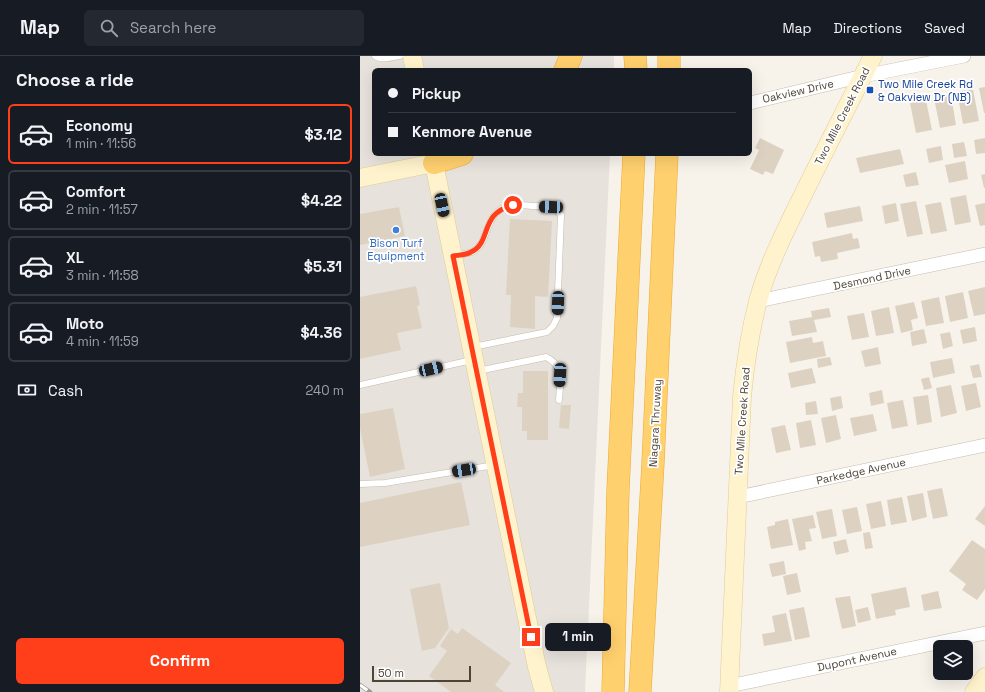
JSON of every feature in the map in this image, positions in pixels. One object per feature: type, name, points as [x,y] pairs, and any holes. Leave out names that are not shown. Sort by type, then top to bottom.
[{"type":"highway","points":[[566,68],[571,56]]},
{"type":"highway","points":[[636,56],[636,68]]},
{"type":"highway","points":[[669,56],[669,68]]},
{"type":"highway","points":[[433,158],[448,156]]},
{"type":"highway","points":[[613,692],[618,490],[634,156]]},
{"type":"highway","name":"Niagara Thruway","points":[[640,692],[653,471],[667,156]]},
{"type":"street","points":[[412,56],[415,68]]},
{"type":"street","name":"Two Mile Creek Road","points":[[729,689],[744,382],[758,301],[784,233],[873,56]]},
{"type":"street","name":"Oakview Drive","points":[[752,102],[863,76],[964,56]]},
{"type":"street","points":[[360,178],[433,158],[537,667],[544,692]]},
{"type":"street","name":"Desmond Drive","points":[[758,301],[985,254]]},
{"type":"street","name":"Parkedge Avenue","points":[[738,497],[985,445]]},
{"type":"street","name":"Dupont Avenue","points":[[729,689],[985,633]]},
{"type":"street","points":[[974,692],[985,677]]},
{"type":"lane","points":[[376,56],[377,58],[383,59],[400,56]]},
{"type":"lane","points":[[360,385],[474,359],[547,332],[553,326],[557,318],[561,215],[558,210],[551,207],[513,205],[505,207],[495,214],[487,228],[483,242],[473,252],[453,256]]},
{"type":"lane","points":[[474,359],[546,357],[553,360],[558,366],[560,375],[559,400]]},
{"type":"lane","points":[[360,484],[386,483],[496,465]]},
{"type":"shaded area","points":[[360,56],[614,56],[614,68],[372,68],[372,156],[610,156],[585,692],[360,692]]},
{"type":"building","points":[[985,87],[985,113],[984,113],[979,88]]},
{"type":"building","points":[[973,89],[979,121],[963,124],[957,92]]},
{"type":"building","points":[[951,95],[956,125],[940,128],[934,98]]},
{"type":"building","points":[[926,100],[932,130],[916,133],[910,103]]},
{"type":"building","points":[[760,138],[784,150],[773,174],[765,171],[763,175],[750,169],[759,150],[755,148]]},
{"type":"building","points":[[985,138],[985,153],[976,154],[974,140]]},
{"type":"building","points":[[964,142],[967,156],[954,158],[952,144]]},
{"type":"building","points":[[941,146],[943,160],[929,163],[926,149]]},
{"type":"building","points":[[900,149],[904,164],[860,173],[856,158]]},
{"type":"building","points":[[965,161],[968,179],[949,183],[945,165]]},
{"type":"building","points":[[916,172],[919,185],[906,187],[903,175]]},
{"type":"building","points":[[985,174],[985,188],[984,188],[981,175]]},
{"type":"building","points":[[966,195],[971,222],[955,225],[950,198]]},
{"type":"building","points":[[916,201],[923,234],[907,237],[900,204]]},
{"type":"building","points":[[941,202],[947,231],[931,234],[925,205]]},
{"type":"building","points":[[896,203],[899,221],[885,224],[882,206]]},
{"type":"building","points":[[985,203],[985,225],[980,226],[975,205]]},
{"type":"building","points":[[860,206],[863,221],[827,228],[824,213]]},
{"type":"building","points":[[399,207],[405,236],[360,245],[360,214]]},
{"type":"building","points":[[510,219],[552,221],[548,297],[535,296],[535,329],[510,327],[511,295],[506,295]]},
{"type":"building","points":[[852,233],[853,239],[858,238],[860,248],[837,253],[838,259],[821,262],[820,256],[815,257],[812,242]]},
{"type":"building","points":[[416,286],[420,305],[417,306],[422,328],[397,333],[401,350],[360,359],[360,297]]},
{"type":"building","points":[[985,287],[985,314],[974,316],[968,291]]},
{"type":"building","points":[[963,292],[968,318],[950,322],[945,296]]},
{"type":"building","points":[[939,297],[944,323],[926,326],[921,301]]},
{"type":"building","points":[[914,302],[918,318],[911,320],[913,330],[901,333],[895,306]]},
{"type":"building","points":[[889,307],[894,333],[876,336],[871,311]]},
{"type":"building","points":[[829,308],[831,317],[814,320],[817,332],[792,336],[789,321],[812,317],[811,311]]},
{"type":"building","points":[[864,313],[869,337],[852,340],[847,316]]},
{"type":"building","points":[[975,327],[977,341],[963,344],[960,330]]},
{"type":"building","points":[[924,329],[927,343],[912,346],[910,332]]},
{"type":"building","points":[[950,332],[953,346],[943,349],[940,334]]},
{"type":"building","points":[[812,337],[813,343],[823,341],[826,356],[790,363],[786,342]]},
{"type":"building","points":[[878,347],[881,364],[865,367],[861,351]]},
{"type":"building","points":[[830,357],[832,365],[818,368],[817,359]]},
{"type":"building","points":[[952,358],[955,373],[933,378],[930,362]]},
{"type":"building","points":[[979,364],[982,377],[973,378],[970,366]]},
{"type":"building","points":[[812,368],[816,383],[791,388],[788,373]]},
{"type":"building","points":[[523,371],[548,371],[548,440],[527,440],[527,431],[522,431],[522,407],[517,407],[518,393],[523,393]]},
{"type":"building","points":[[929,377],[932,388],[924,390],[921,379]]},
{"type":"building","points":[[976,383],[981,407],[966,411],[961,386]]},
{"type":"building","points":[[951,385],[957,413],[941,417],[936,388]]},
{"type":"building","points":[[882,390],[884,403],[871,406],[869,393]]},
{"type":"building","points":[[928,395],[932,422],[917,425],[913,397]]},
{"type":"building","points":[[841,396],[843,408],[832,411],[830,398]]},
{"type":"building","points":[[903,400],[908,426],[892,429],[887,403]]},
{"type":"building","points":[[816,401],[818,414],[806,415],[805,403]]},
{"type":"building","points":[[561,405],[571,405],[569,429],[559,428]]},
{"type":"building","points":[[393,408],[405,469],[370,477],[360,428],[360,414]]},
{"type":"building","points":[[873,414],[877,431],[854,436],[850,418]]},
{"type":"building","points":[[836,415],[841,439],[826,443],[821,418]]},
{"type":"building","points":[[811,420],[816,445],[800,448],[796,423]]},
{"type":"building","points":[[785,425],[791,450],[776,453],[771,428]]},
{"type":"building","points":[[461,482],[470,525],[360,547],[360,503]]},
{"type":"building","points":[[942,488],[948,516],[933,519],[927,491]]},
{"type":"building","points":[[923,493],[927,517],[912,521],[907,496]]},
{"type":"building","points":[[902,497],[907,522],[891,525],[887,500]]},
{"type":"building","points":[[881,501],[886,526],[871,529],[866,504]]},
{"type":"building","points":[[985,506],[985,526],[975,519]]},
{"type":"building","points":[[857,507],[862,531],[847,534],[842,510]]},
{"type":"building","points":[[832,509],[837,536],[822,539],[816,512]]},
{"type":"building","points":[[813,515],[816,528],[809,529],[812,541],[805,542],[806,549],[799,551],[792,519]]},
{"type":"building","points":[[788,519],[793,545],[771,549],[767,527],[775,525],[775,522]]},
{"type":"building","points":[[870,532],[873,548],[865,549],[863,533]]},
{"type":"building","points":[[846,539],[849,552],[836,555],[833,542]]},
{"type":"building","points":[[972,540],[985,549],[985,589],[977,600],[962,590],[966,584],[949,571]]},
{"type":"building","points":[[784,561],[786,574],[772,577],[769,564]]},
{"type":"building","points":[[797,573],[801,592],[787,595],[783,576]]},
{"type":"building","points":[[440,583],[449,628],[435,648],[422,651],[410,589]]},
{"type":"building","points":[[906,587],[910,607],[895,610],[896,615],[876,619],[871,594]]},
{"type":"building","points":[[938,591],[942,608],[924,611],[921,595]]},
{"type":"building","points":[[850,596],[856,626],[842,629],[835,598]]},
{"type":"building","points":[[804,607],[810,637],[795,640],[789,610]]},
{"type":"building","points":[[868,607],[871,620],[858,623],[855,610]]},
{"type":"building","points":[[786,613],[792,641],[764,646],[762,634],[775,632],[772,616]]},
{"type":"building","points":[[462,628],[511,663],[495,685],[504,692],[451,692],[429,676],[447,651],[440,646],[451,629],[458,634]]},
{"type":"railway","points":[[360,685],[370,692]]},
{"type":"place","name":"Two Mile Creek Rd & Oakview Dr (NB)","points":[[870,90]]},
{"type":"place","name":"Bison Turf Equipment","points":[[396,230]]},
{"type":"route","points":[[513,205],[505,207],[495,214],[487,228],[483,242],[473,252],[453,256],[531,637]]}]
